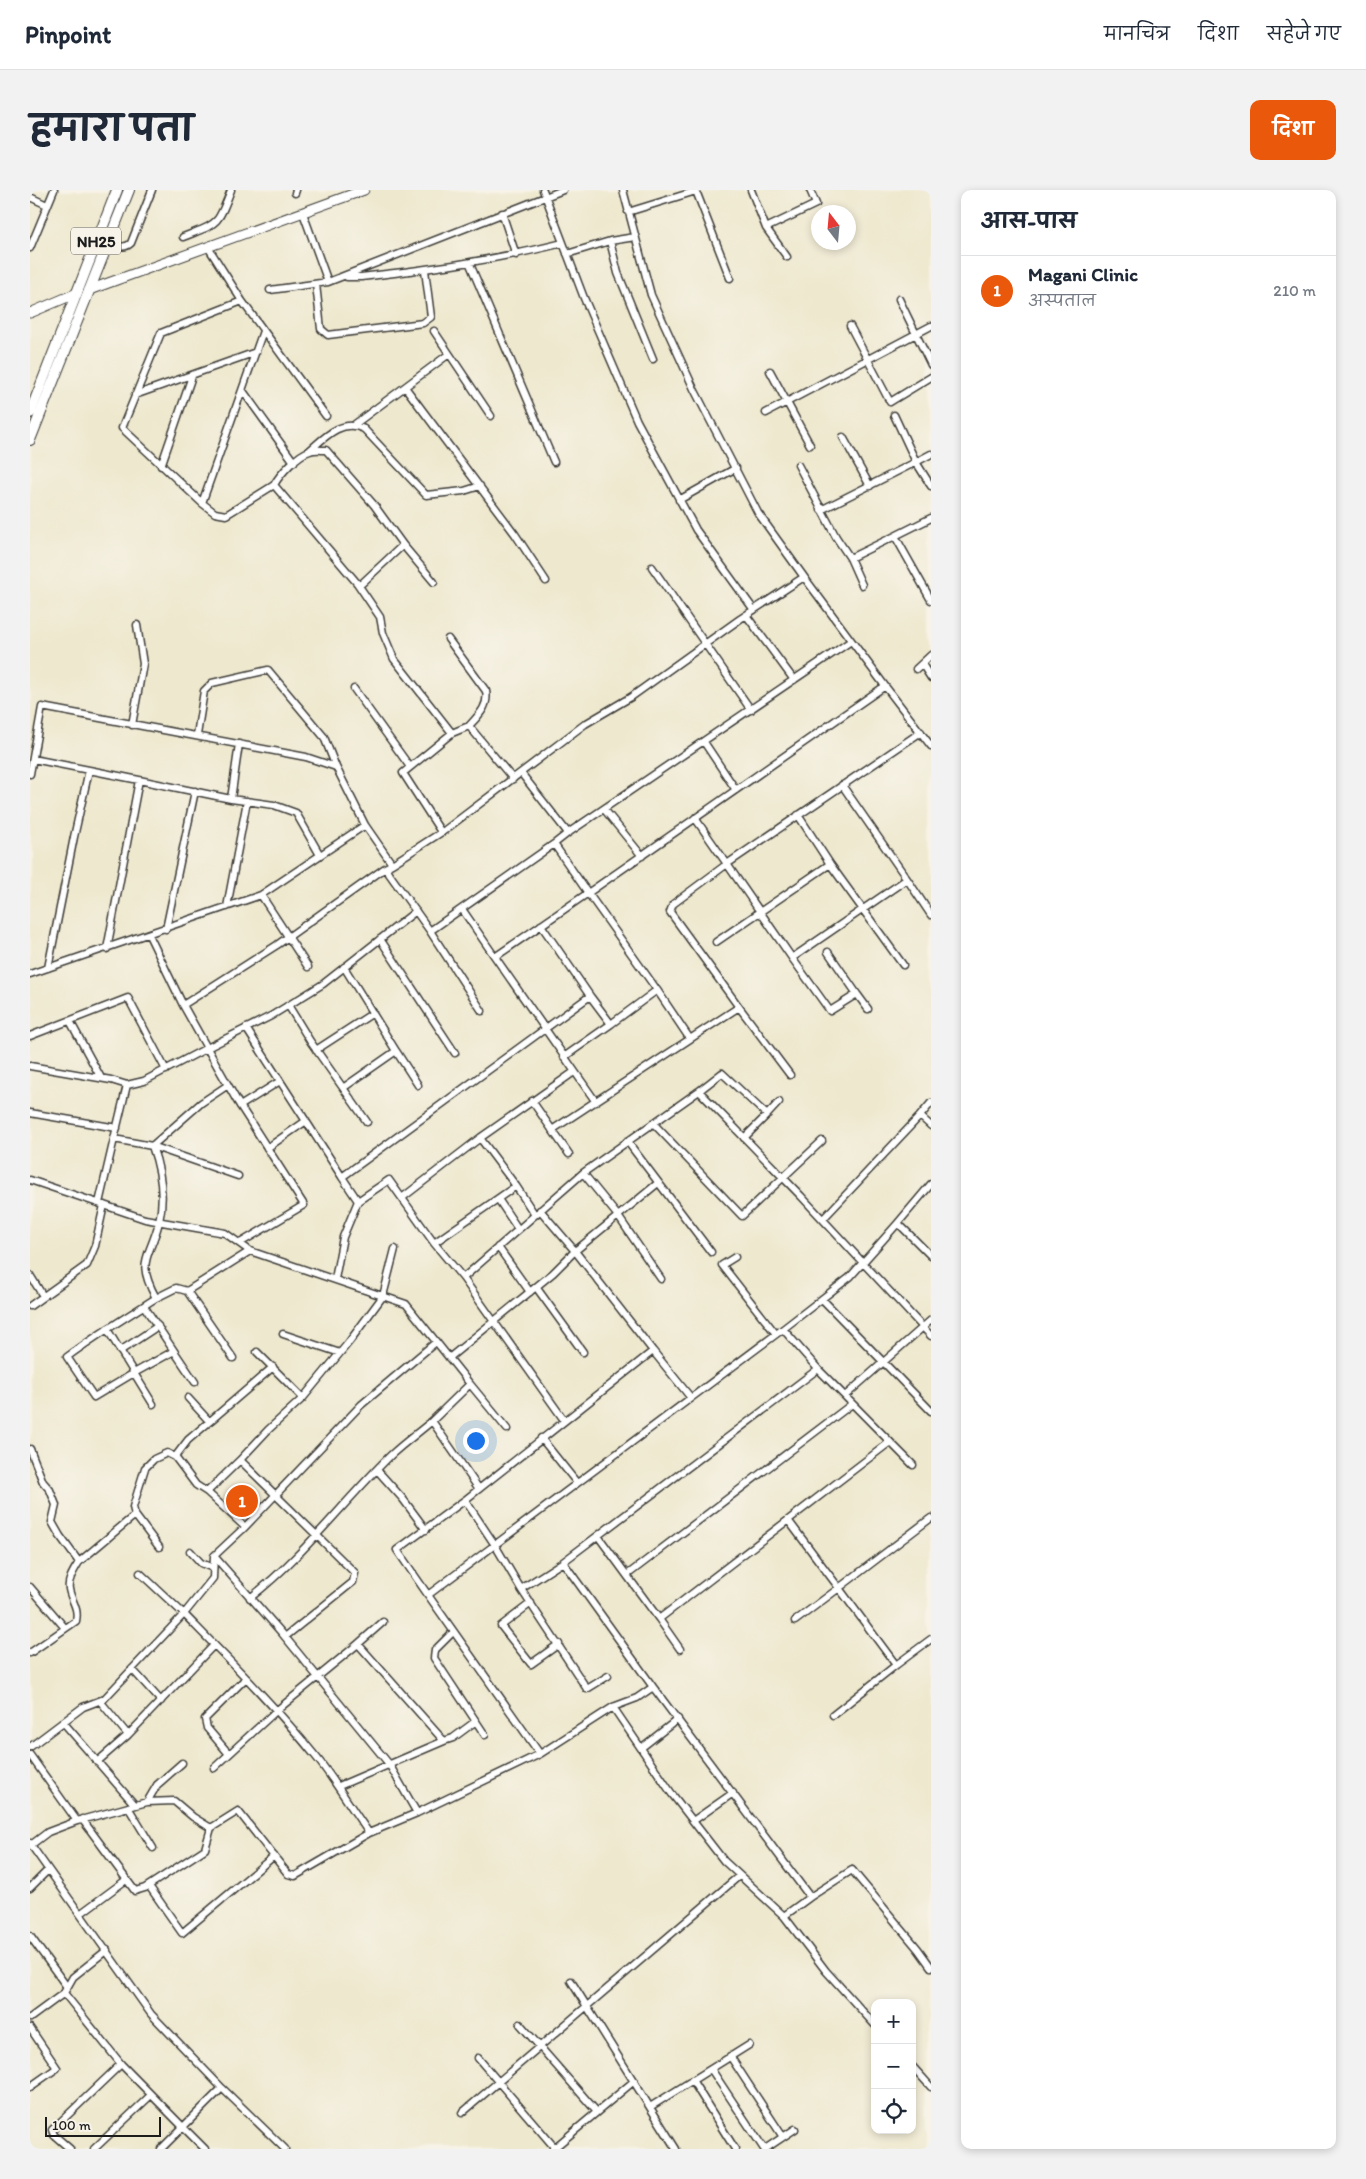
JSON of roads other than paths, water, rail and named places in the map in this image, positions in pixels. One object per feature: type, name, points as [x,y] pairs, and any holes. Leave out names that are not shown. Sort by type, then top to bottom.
[{"type":"main road","name":"NH25","points":[[30,412],[117,190]]},
{"type":"main road","name":"NH25","points":[[30,440],[128,190]]},
{"type":"main road","points":[[89,290],[364,190]]},
{"type":"main road","points":[[30,313],[77,293]]},
{"type":"street","points":[[30,248],[54,190]]},
{"type":"street","points":[[107,242],[122,247],[131,243],[152,190]]},
{"type":"street","points":[[183,237],[215,224],[220,218],[231,190]]},
{"type":"street","points":[[270,290],[328,282],[502,214],[544,193],[563,190]]},
{"type":"street","points":[[623,190],[651,295],[694,389],[758,513],[851,641],[931,746]]},
{"type":"street","points":[[628,212],[698,190],[730,278]]},
{"type":"street","points":[[751,190],[766,228],[787,258]]},
{"type":"street","points":[[766,228],[816,204],[810,190]]},
{"type":"street","points":[[544,193],[584,298],[637,421],[696,530],[754,610]]},
{"type":"street","points":[[30,197],[47,205]]},
{"type":"street","points":[[303,213],[328,282]]},
{"type":"street","points":[[502,214],[516,255]]},
{"type":"street","points":[[567,254],[610,241],[635,237]]},
{"type":"street","points":[[610,241],[618,273],[653,359]]},
{"type":"street","points":[[340,277],[361,277],[470,264],[563,243]]},
{"type":"street","points":[[208,247],[242,301],[326,416]]},
{"type":"street","points":[[470,264],[554,462]]},
{"type":"street","points":[[316,284],[321,329],[328,335],[423,322],[431,317],[424,270]]},
{"type":"street","points":[[899,299],[931,365]]},
{"type":"street","points":[[242,301],[161,332],[122,428],[161,466],[215,513],[226,515],[274,485],[279,476],[294,462],[340,427],[355,424],[449,354]]},
{"type":"street","points":[[850,326],[890,402],[931,377]]},
{"type":"street","points":[[766,413],[931,326]]},
{"type":"street","points":[[202,503],[263,331]]},
{"type":"street","points":[[434,331],[491,416]]},
{"type":"street","points":[[135,395],[256,352]]},
{"type":"street","points":[[770,371],[810,445]]},
{"type":"street","points":[[161,466],[192,376]]},
{"type":"street","points":[[405,387],[515,534],[546,581]]},
{"type":"street","points":[[243,391],[294,462]]},
{"type":"street","points":[[894,415],[916,462],[931,486]]},
{"type":"street","points":[[355,424],[364,428],[426,494],[464,491],[480,486]]},
{"type":"street","points":[[843,437],[870,486]]},
{"type":"street","points":[[309,451],[326,450],[374,505],[403,545],[434,582]]},
{"type":"street","points":[[821,510],[931,454]]},
{"type":"street","points":[[798,465],[821,510],[850,558],[862,585]]},
{"type":"street","points":[[679,500],[736,468]]},
{"type":"street","points":[[274,485],[359,586],[380,617],[383,633],[394,659],[452,733]]},
{"type":"street","points":[[850,558],[931,518]]},
{"type":"street","points":[[895,536],[931,600]]},
{"type":"street","points":[[359,586],[403,545]]},
{"type":"street","points":[[652,567],[751,710]]},
{"type":"street","points":[[183,1005],[288,937],[388,866],[441,832],[585,724],[631,697],[804,577]]},
{"type":"street","points":[[746,616],[794,680]]},
{"type":"street","points":[[132,725],[143,664],[137,625]]},
{"type":"street","points":[[441,832],[403,773],[452,733],[470,726],[484,709],[488,699],[486,691],[448,639]]},
{"type":"street","points":[[430,931],[568,833],[851,641]]},
{"type":"street","points":[[916,669],[931,655]]},
{"type":"street","points":[[922,664],[931,678]]},
{"type":"street","points":[[197,736],[204,691],[207,686],[212,683],[268,670],[324,737],[336,767],[364,824],[388,866],[482,1011]]},
{"type":"street","points":[[495,957],[885,686]]},
{"type":"street","points":[[354,689],[410,767]]},
{"type":"street","points":[[30,774],[42,707],[306,757],[336,767]]},
{"type":"street","points":[[470,726],[513,779]]},
{"type":"street","points":[[790,1075],[670,912],[674,904],[727,864],[921,732]]},
{"type":"street","points":[[704,742],[736,790]]},
{"type":"street","points":[[231,799],[238,744]]},
{"type":"street","points":[[33,759],[231,799],[274,805],[296,813],[320,855]]},
{"type":"street","points":[[48,968],[89,770]]},
{"type":"street","points":[[522,773],[568,833]]},
{"type":"street","points":[[107,949],[139,780]]},
{"type":"street","points":[[842,786],[931,914]]},
{"type":"street","points":[[166,928],[195,791]]},
{"type":"street","points":[[227,907],[247,801]]},
{"type":"street","points":[[604,809],[642,856]]},
{"type":"street","points":[[798,815],[830,864],[903,965]]},
{"type":"street","points":[[695,818],[830,1011],[857,994]]},
{"type":"street","points":[[30,974],[149,935],[261,895],[364,824]]},
{"type":"street","points":[[554,844],[690,1039]]},
{"type":"street","points":[[716,942],[830,864]]},
{"type":"street","points":[[792,958],[864,911],[907,879]]},
{"type":"street","points":[[261,895],[308,967]]},
{"type":"street","points":[[462,909],[544,1030],[596,1102]]},
{"type":"street","points":[[30,1066],[101,1078],[127,1085],[144,1081],[246,1028],[323,984],[416,911]]},
{"type":"street","points":[[541,925],[611,1024]]},
{"type":"street","points":[[149,935],[183,1005],[240,1106],[304,1205],[240,1243]]},
{"type":"street","points":[[380,939],[455,1053]]},
{"type":"street","points":[[828,952],[868,1009]]},
{"type":"street","points":[[344,967],[418,1085]]},
{"type":"street","points":[[564,1057],[656,990]]},
{"type":"street","points":[[342,1177],[590,996]]},
{"type":"street","points":[[30,1036],[128,998],[166,1070]]},
{"type":"street","points":[[288,1005],[316,1050],[367,1122]]},
{"type":"street","points":[[552,1130],[739,1007]]},
{"type":"street","points":[[316,1050],[373,1013]]},
{"type":"street","points":[[70,1020],[101,1078]]},
{"type":"street","points":[[246,1028],[358,1201]]},
{"type":"street","points":[[343,1088],[396,1050]]},
{"type":"street","points":[[402,1198],[480,1138],[574,1072]]},
{"type":"street","points":[[463,1278],[583,1173],[722,1073],[767,1115]]},
{"type":"street","points":[[240,1106],[280,1081]]},
{"type":"street","points":[[30,1306],[87,1265],[95,1246],[101,1204],[127,1085]]},
{"type":"street","points":[[152,1146],[202,1103],[228,1085]]},
{"type":"street","points":[[699,1091],[823,1219],[931,1336]]},
{"type":"street","points":[[532,1101],[569,1154]]},
{"type":"street","points":[[744,1138],[779,1102]]},
{"type":"street","points":[[823,1219],[931,1103]]},
{"type":"street","points":[[30,1113],[117,1128]]},
{"type":"street","points":[[920,1116],[931,1126]]},
{"type":"street","points":[[267,1148],[306,1121]]},
{"type":"street","points":[[653,1123],[742,1216],[822,1141]]},
{"type":"street","points":[[480,1138],[516,1186],[575,1251],[691,1398]]},
{"type":"street","points":[[114,1139],[152,1146],[238,1176]]},
{"type":"street","points":[[628,1142],[711,1252]]},
{"type":"street","points":[[152,1146],[162,1183],[159,1221],[144,1270],[147,1281],[156,1298]]},
{"type":"street","points":[[583,1173],[618,1216],[661,1279]]},
{"type":"street","points":[[335,1279],[343,1238],[358,1201],[390,1180],[434,1243],[495,1321],[564,1420]]},
{"type":"street","points":[[31,1182],[145,1219],[225,1233],[250,1251],[406,1304],[507,1430]]},
{"type":"street","points":[[449,1358],[658,1183]]},
{"type":"street","points":[[428,1595],[783,1330],[850,1277],[931,1184]]},
{"type":"street","points":[[434,1243],[516,1186]]},
{"type":"street","points":[[498,1199],[518,1229]]},
{"type":"street","points":[[898,1223],[931,1256]]},
{"type":"street","points":[[498,1247],[583,1352]]},
{"type":"street","points":[[207,1492],[268,1430],[303,1398],[340,1353],[383,1296],[395,1249]]},
{"type":"street","points":[[174,1351],[94,1397],[67,1357],[156,1298],[176,1288],[187,1290],[250,1251]]},
{"type":"street","points":[[735,1256],[722,1265],[776,1334]]},
{"type":"street","points":[[30,1275],[43,1296]]},
{"type":"street","points":[[187,1290],[233,1358]]},
{"type":"street","points":[[822,1298],[931,1411]]},
{"type":"street","points":[[144,1306],[195,1382]]},
{"type":"street","points":[[845,1396],[931,1320]]},
{"type":"street","points":[[120,1351],[158,1326]]},
{"type":"street","points":[[107,1329],[153,1404]]},
{"type":"street","points":[[783,1330],[818,1369],[913,1465]]},
{"type":"street","points":[[283,1334],[340,1353]]},
{"type":"street","points":[[30,1747],[83,1707],[104,1699],[184,1614],[213,1578],[214,1556],[245,1527],[361,1405],[436,1342]]},
{"type":"street","points":[[540,1754],[397,1550],[465,1500],[564,1420],[654,1351]]},
{"type":"street","points":[[257,1352],[303,1398]]},
{"type":"street","points":[[175,1457],[188,1440],[273,1367]]},
{"type":"street","points":[[521,1589],[564,1562],[818,1369]]},
{"type":"street","points":[[250,1598],[268,1584],[392,1455],[432,1421],[470,1384]]},
{"type":"street","points":[[188,1398],[209,1421]]},
{"type":"street","points":[[627,1575],[852,1404]]},
{"type":"street","points":[[432,1421],[479,1489]]},
{"type":"street","points":[[542,1438],[577,1483]]},
{"type":"street","points":[[659,1619],[890,1442]]},
{"type":"street","points":[[30,1449],[42,1482],[50,1490],[56,1505],[52,1522],[79,1562]]},
{"type":"street","points":[[159,1547],[135,1515],[133,1507],[145,1468],[154,1459],[167,1453],[175,1457],[196,1485],[207,1492],[245,1527]]},
{"type":"street","points":[[240,1460],[355,1573],[353,1582],[285,1637]]},
{"type":"street","points":[[378,1470],[403,1498],[426,1530]]},
{"type":"street","points":[[465,1500],[587,1689],[608,1676]]},
{"type":"street","points":[[30,1653],[76,1620],[78,1612],[68,1588],[72,1574],[79,1562],[135,1515]]},
{"type":"street","points":[[795,1621],[931,1518]]},
{"type":"street","points":[[788,1520],[896,1665]]},
{"type":"street","points":[[598,1536],[680,1649]]},
{"type":"street","points":[[190,1552],[201,1563],[213,1568]]},
{"type":"street","points":[[214,1556],[285,1637],[389,1764],[417,1814]]},
{"type":"street","points":[[564,1562],[653,1687],[810,1896]]},
{"type":"street","points":[[140,1573],[184,1614],[276,1711],[339,1786],[369,1834]]},
{"type":"street","points":[[30,1587],[65,1628]]},
{"type":"street","points":[[531,1603],[501,1626],[531,1664],[559,1644]]},
{"type":"street","points":[[214,1768],[276,1711],[383,1622]]},
{"type":"street","points":[[453,1632],[435,1650],[434,1658],[486,1735]]},
{"type":"street","points":[[833,1715],[931,1639]]},
{"type":"street","points":[[358,1644],[444,1741]]},
{"type":"street","points":[[97,1762],[128,1735],[214,1645]]},
{"type":"street","points":[[132,1669],[161,1701]]},
{"type":"street","points":[[229,1754],[207,1728],[205,1719],[246,1678]]},
{"type":"street","points":[[30,1755],[135,1891],[149,1886],[205,1849],[211,1828],[238,1811],[288,1874],[295,1876],[369,1834],[417,1814],[540,1754],[613,1707],[637,1698],[653,1687]]},
{"type":"street","points":[[100,1701],[128,1735]]},
{"type":"street","points":[[613,1707],[693,1822],[724,1861],[784,1916],[826,1971],[871,2021]]},
{"type":"street","points":[[641,1748],[678,1719]]},
{"type":"street","points":[[63,1722],[131,1806],[154,1848]]},
{"type":"street","points":[[339,1786],[453,1738],[476,1722]]},
{"type":"street","points":[[148,1802],[157,1784],[182,1762]]},
{"type":"street","points":[[693,1822],[733,1793]]},
{"type":"street","points":[[211,1828],[193,1817],[174,1801],[148,1802],[79,1820],[48,1832],[30,1844],[151,2014],[222,2088],[285,2149]]},
{"type":"street","points":[[149,1886],[182,1933],[274,1856]]},
{"type":"street","points":[[30,1888],[48,1870]]},
{"type":"street","points":[[784,1916],[810,1896],[852,1870],[931,1967]]},
{"type":"street","points":[[462,2112],[739,1876]]},
{"type":"street","points":[[80,1914],[126,1880]]},
{"type":"street","points":[[30,1936],[66,1990],[121,2064],[205,2149]]},
{"type":"street","points":[[30,2018],[66,1990],[73,1977],[107,1950]]},
{"type":"street","points":[[571,1981],[676,2149]]},
{"type":"street","points":[[520,2024],[597,2112]]},
{"type":"street","points":[[30,2028],[57,2068],[30,2088]]},
{"type":"street","points":[[650,2107],[749,2044]]},
{"type":"street","points":[[730,2056],[783,2137]]},
{"type":"street","points":[[478,2058],[554,2148],[634,2081]]},
{"type":"street","points":[[70,2149],[54,2135],[52,2130],[121,2064]]},
{"type":"street","points":[[711,2069],[766,2149],[795,2129]]},
{"type":"street","points":[[916,2070],[931,2087]]},
{"type":"street","points":[[692,2080],[736,2149]]},
{"type":"street","points":[[161,2149],[222,2088]]},
{"type":"street","points":[[94,2149],[151,2095]]},
{"type":"place","name":"Magani Clinic","points":[[242,1501]]}]
